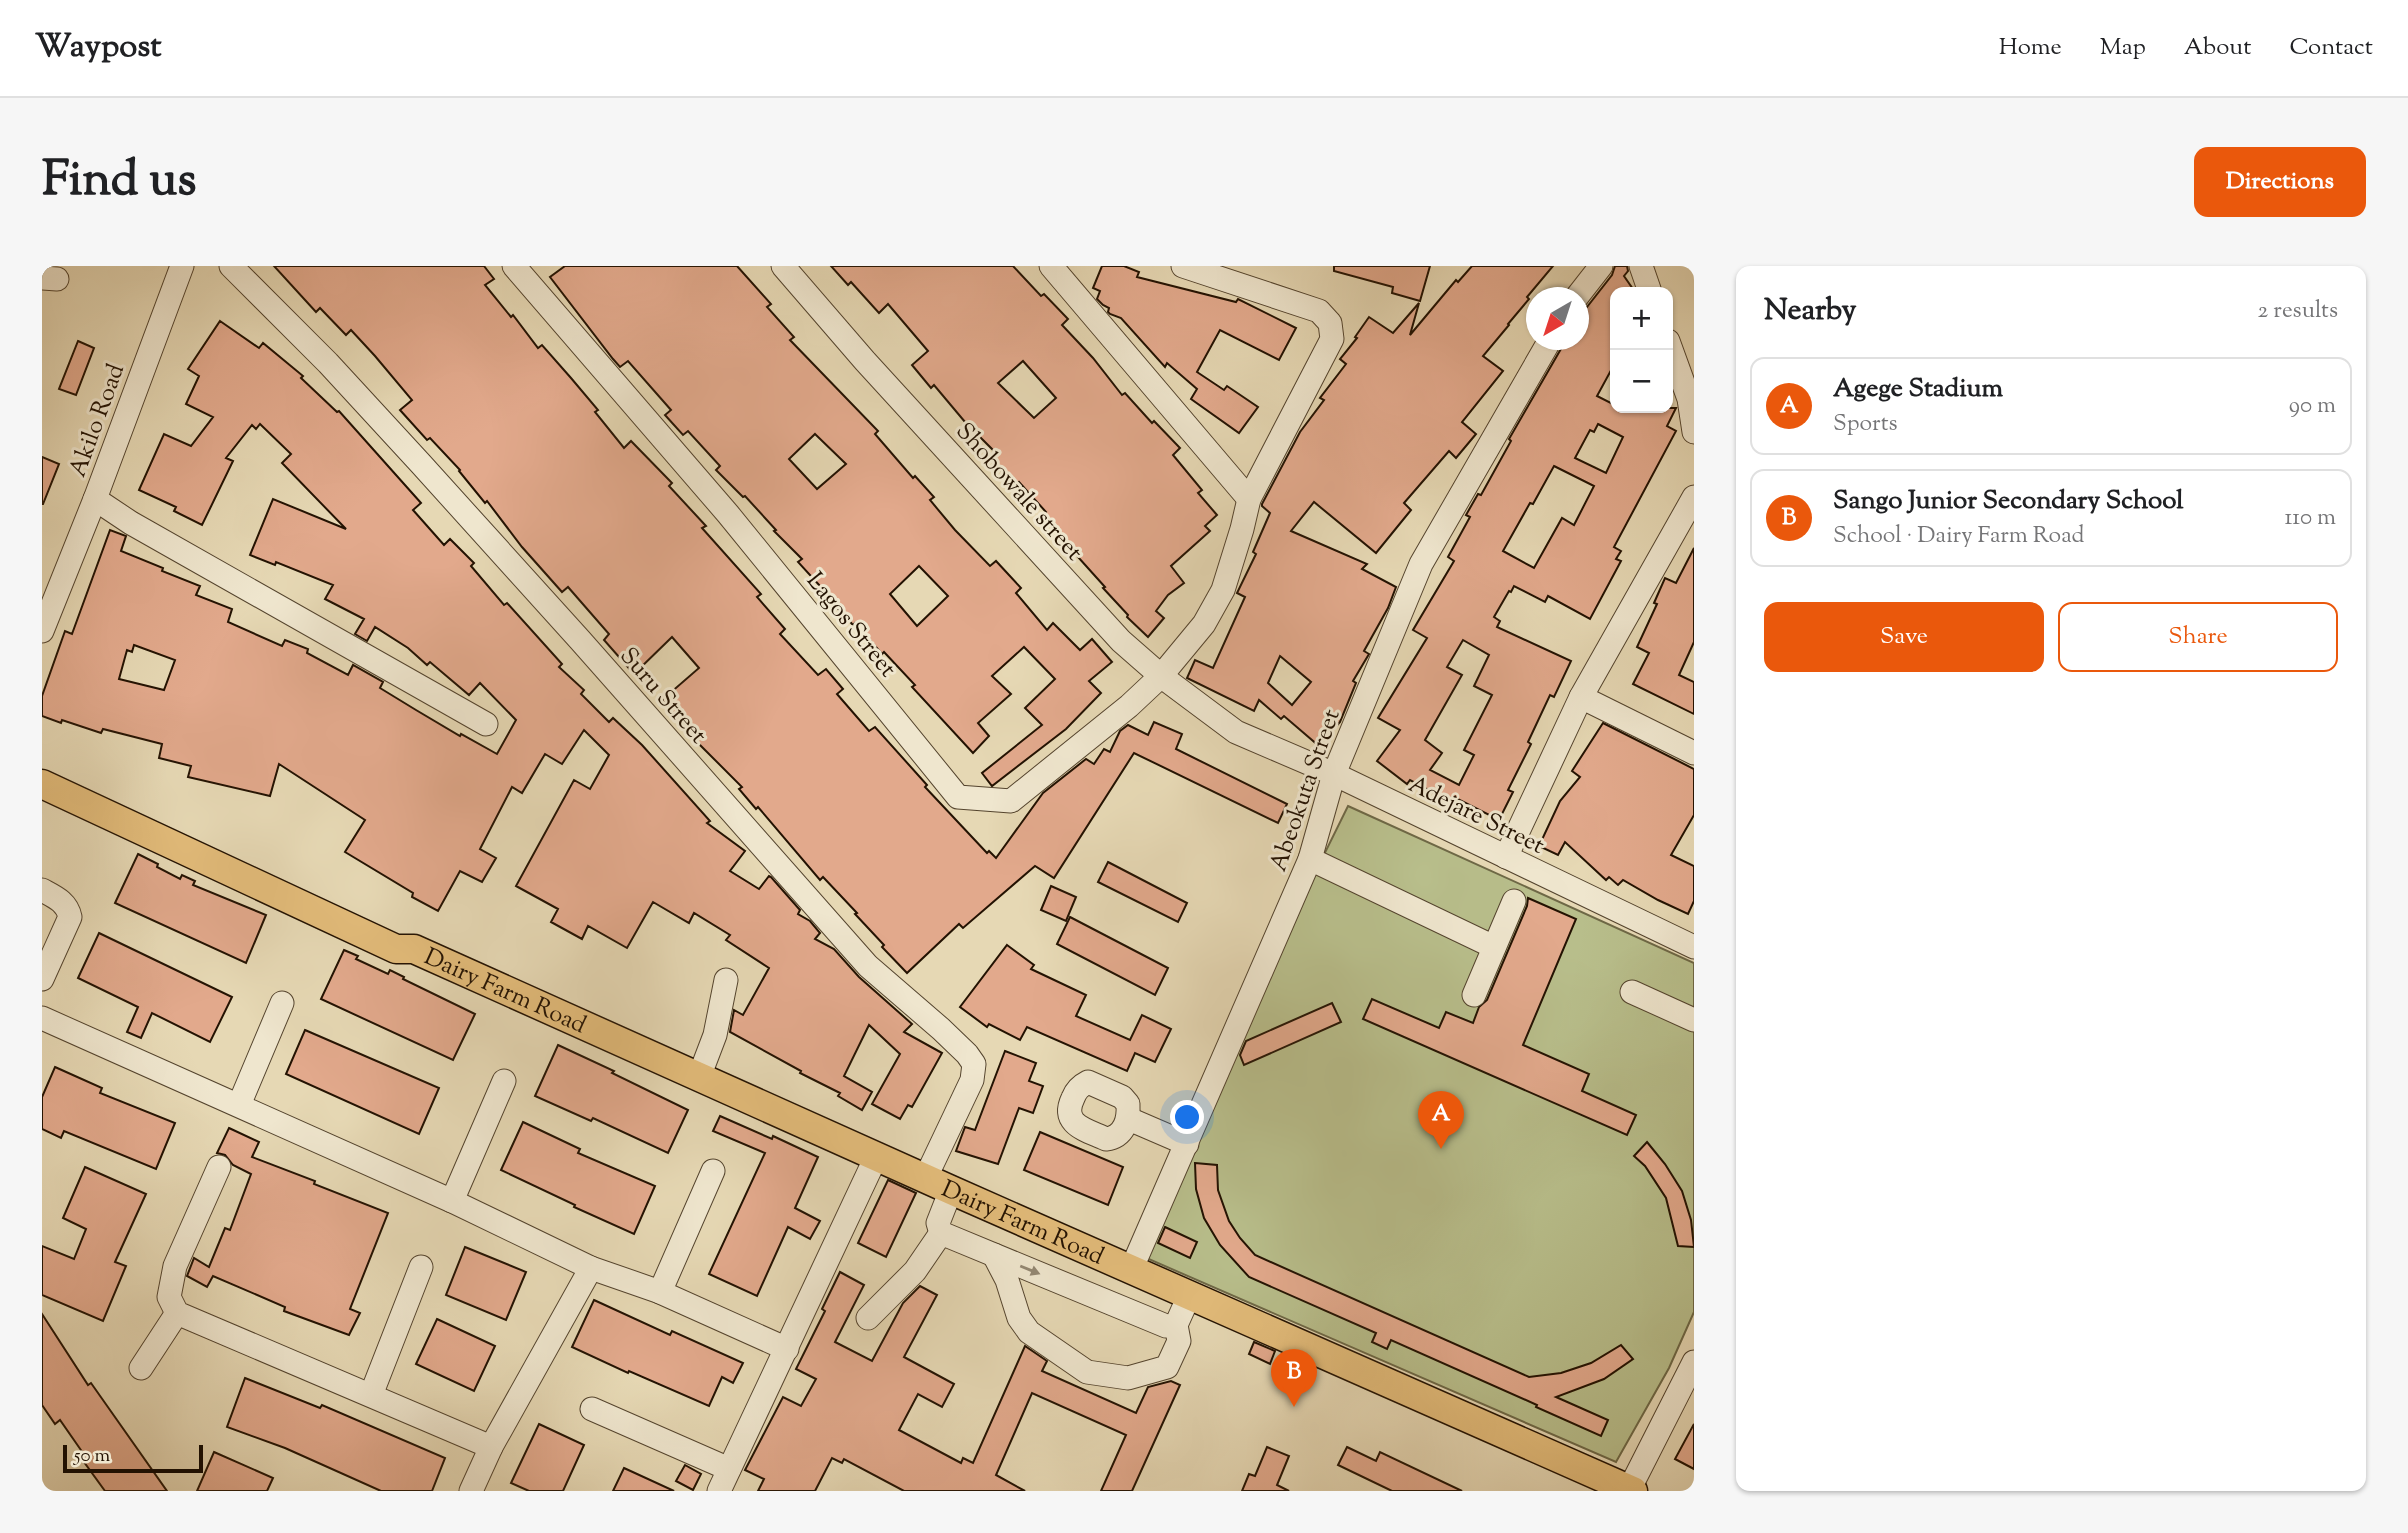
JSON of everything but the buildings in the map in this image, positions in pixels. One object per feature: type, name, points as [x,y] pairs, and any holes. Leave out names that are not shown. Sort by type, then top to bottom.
[{"type":"main road","name":"Dairy Farm Road","points":[[42,766],[401,934],[414,949]]},
{"type":"main road","name":"Dairy Farm Road","points":[[42,784],[397,949],[414,949],[925,1179],[1631,1490]]},
{"type":"street","name":"Akilo Road","points":[[42,631],[95,499],[182,266]]},
{"type":"street","name":"Suru Street","points":[[231,266],[328,363],[421,464],[868,966],[967,1054],[974,1065],[972,1080],[925,1179]]},
{"type":"street","name":"Lagos Street","points":[[514,266],[728,513],[958,797],[1010,801],[1129,706],[1161,676],[1204,624],[1223,590],[1249,499],[1332,339],[1330,323],[1319,311],[1183,266]]},
{"type":"street","name":"Shobowale street","points":[[783,266],[865,361],[1121,641],[1161,676],[1236,732]]},
{"type":"street","points":[[1051,266],[1249,499]]},
{"type":"street","points":[[1585,287],[1601,266]]},
{"type":"street","points":[[1641,266],[1648,287]]},
{"type":"street","name":"Abeokuta Street","points":[[1131,1270],[1310,859],[1334,774],[1421,564],[1544,350]]},
{"type":"street","points":[[1671,350],[1689,399],[1694,432]]},
{"type":"street","points":[[1506,858],[1581,697],[1694,497]]},
{"type":"street","points":[[95,499],[131,523],[486,724]]},
{"type":"street","points":[[1581,697],[1694,753]]},
{"type":"street","name":"Adejare Street","points":[[1236,732],[1334,774],[1694,947]]},
{"type":"street","points":[[1310,859],[1494,947]]},
{"type":"street","points":[[42,890],[62,901],[69,910],[70,917],[42,979]]},
{"type":"street","points":[[1474,995],[1514,901]]},
{"type":"street","points":[[699,1077],[715,1035],[726,980]]},
{"type":"street","points":[[1632,992],[1694,1020]]},
{"type":"street","points":[[239,1105],[282,1003]]},
{"type":"street","points":[[42,1018],[452,1201],[591,1268],[660,1292],[787,1349]]},
{"type":"street","points":[[452,1201],[504,1081]]},
{"type":"street","points":[[1129,1119],[1187,1144]]},
{"type":"street","points":[[719,1491],[876,1157]]},
{"type":"street","points":[[219,1167],[175,1266],[169,1297],[177,1313],[491,1447]]},
{"type":"street","points":[[660,1292],[713,1171]]},
{"type":"street","points":[[941,1233],[938,1223],[951,1190]]},
{"type":"street","points":[[941,1233],[1166,1326],[1176,1325]]},
{"type":"street","points":[[868,1318],[915,1271],[941,1233]]},
{"type":"street","points":[[993,1255],[1007,1280],[1019,1318],[1030,1332],[1087,1373],[1128,1378],[1167,1367],[1179,1341],[1176,1325],[1189,1296]]},
{"type":"street","points":[[371,1395],[421,1267]]},
{"type":"street","points":[[471,1491],[491,1447],[591,1268]]},
{"type":"street","points":[[141,1368],[177,1313]]},
{"type":"street","points":[[1631,1490],[1693,1367]]},
{"type":"street","points":[[592,1409],[729,1469]]},
{"type":"green space","points":[[1348,806],[1694,963],[1694,1312],[1669,1368],[1616,1462],[1144,1257],[1232,1041]]},
{"type":"place","name":"Agege Stadium","points":[[1441,1149]]},
{"type":"place","name":"Sango Junior Secondary School","points":[[1294,1407]]}]
